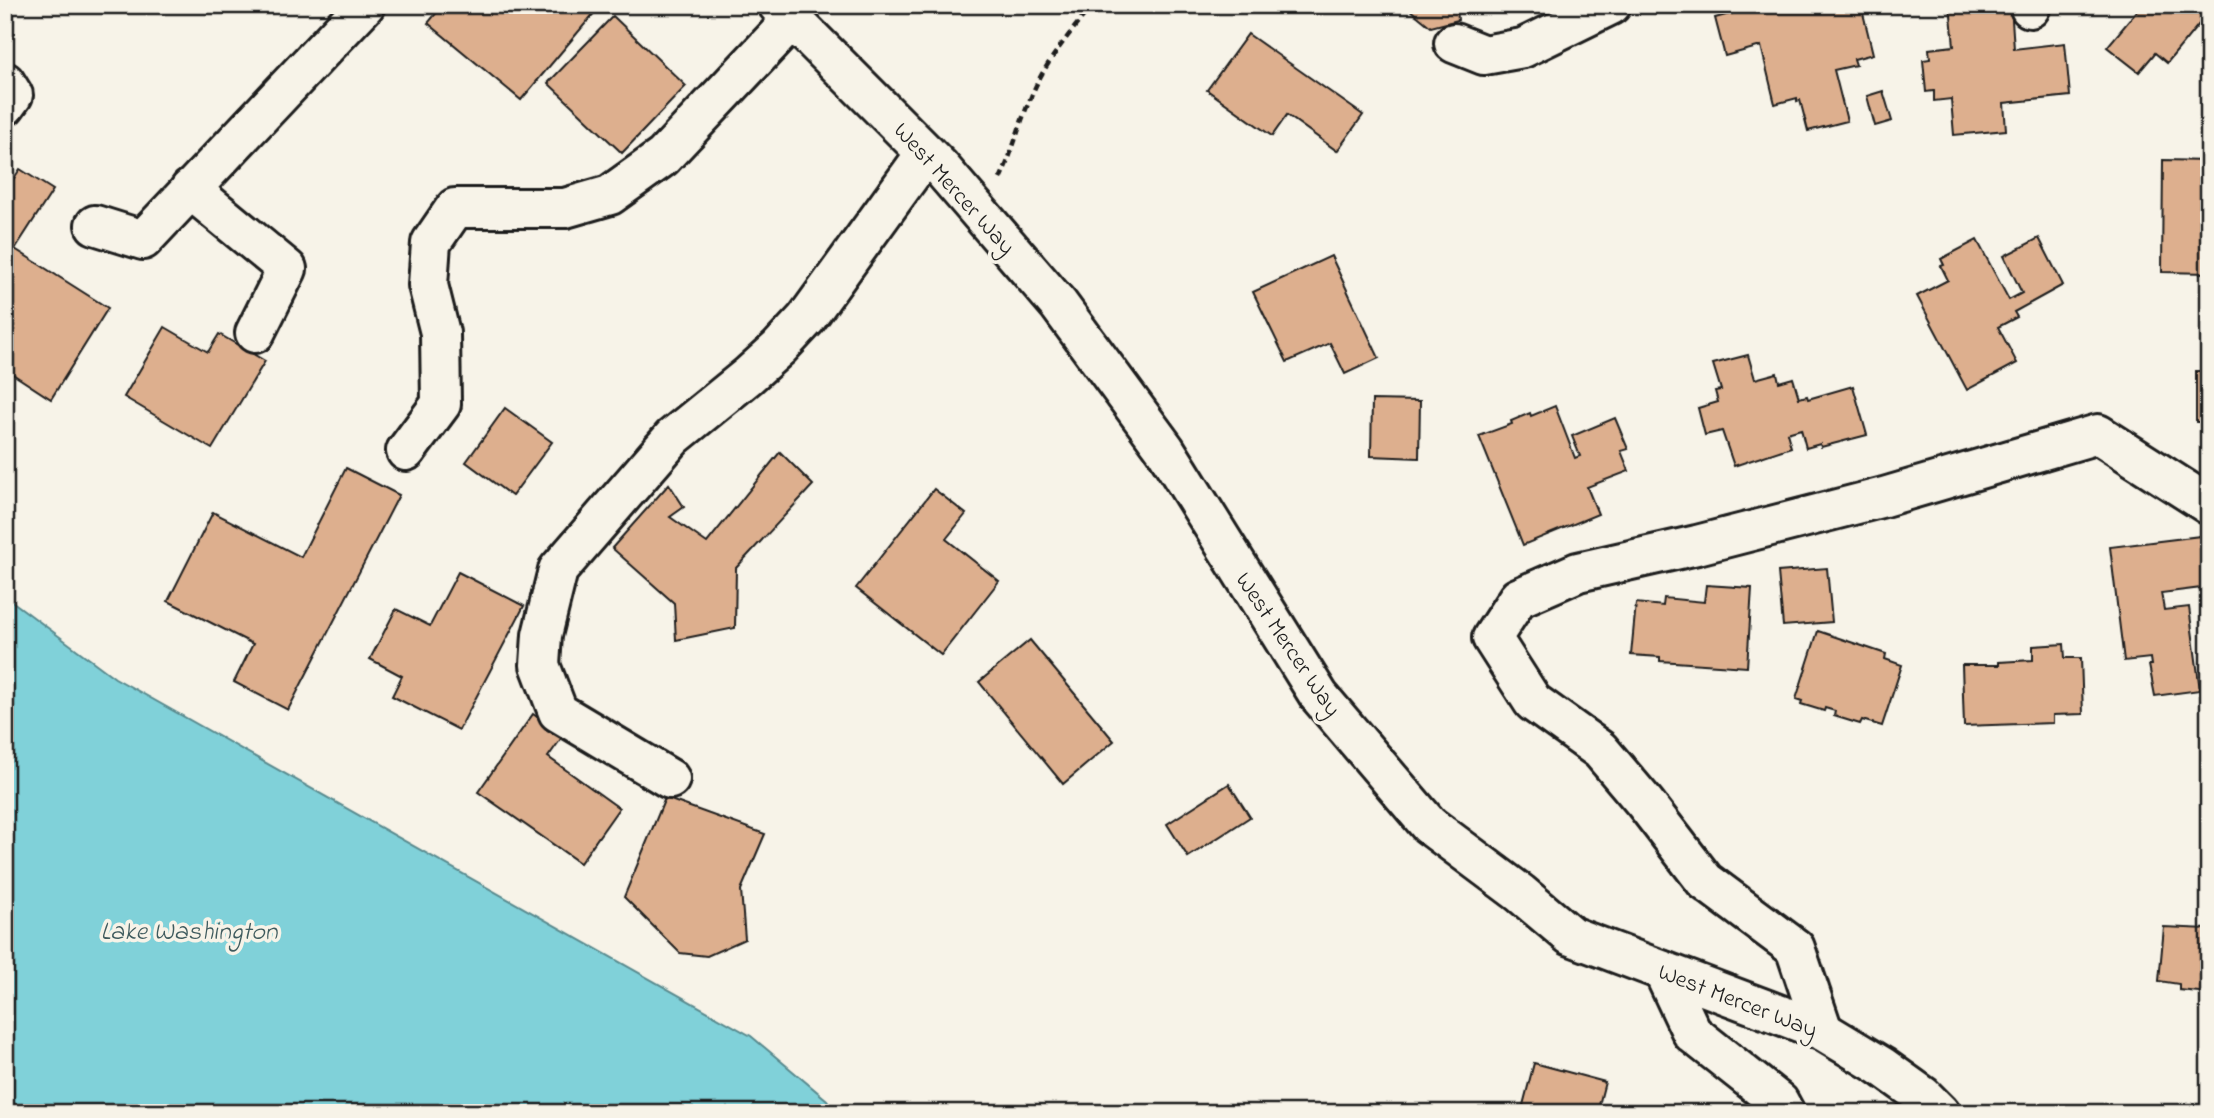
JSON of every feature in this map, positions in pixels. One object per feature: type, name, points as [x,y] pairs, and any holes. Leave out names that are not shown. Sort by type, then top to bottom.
[{"type":"street","points":[[95,225],[143,240],[365,5]]},
{"type":"street","points":[[1454,43],[1484,55],[1523,48],[1611,5]]},
{"type":"street","points":[[405,451],[441,404],[440,333],[428,285],[431,243],[455,208],[565,208],[610,195],[663,157],[786,12]]},
{"type":"street","name":"West Mercer Way","points":[[786,12],[926,153],[1059,305],[1166,449],[1319,696],[1429,825],[1520,893],[1571,936],[1823,1031],[1881,1066],[1923,1096],[1940,1113]]},
{"type":"street","points":[[5,82],[13,95],[5,106]]},
{"type":"street","points":[[670,779],[558,712],[540,665],[542,635],[558,570],[673,437],[748,376],[797,329],[926,153]]},
{"type":"street","points":[[190,190],[288,269],[255,333]]},
{"type":"street","points":[[1823,1031],[1795,948],[1705,881],[1600,750],[1533,702],[1492,638],[1518,598],[1578,572],[1698,545],[1884,497],[2098,434],[2209,505]]},
{"type":"street","points":[[1663,971],[1692,1033],[1779,1102],[1785,1113]]},
{"type":"path","points":[[983,216],[1011,155],[1031,95],[1060,47],[1092,5]]},
{"type":"water","name":"Lake Washington","points":[[5,596],[115,678],[751,1036],[827,1100],[836,1113],[5,1113]]},
{"type":"building","points":[[443,5],[515,5],[527,15],[535,5],[601,5],[521,100],[428,23]]},
{"type":"building","points":[[1404,5],[1457,5],[1458,20],[1431,27]]},
{"type":"building","points":[[1763,5],[1861,5],[1873,54],[1854,59],[1856,65],[1834,70],[1847,121],[1808,131],[1800,100],[1797,101],[1797,98],[1775,104],[1761,46],[1725,56],[1715,18]]},
{"type":"building","points":[[1950,5],[2011,5],[2014,49],[2065,43],[2070,96],[2004,103],[2006,130],[1954,135],[1951,99],[1934,101],[1934,91],[1926,92],[1923,60],[1930,59],[1929,49],[1954,46]]},
{"type":"building","points":[[2142,5],[2209,5],[2209,12],[2167,63],[2155,53],[2139,72],[2107,47]]},
{"type":"building","points":[[613,16],[686,86],[622,153],[548,83]]},
{"type":"building","points":[[1248,34],[1363,115],[1337,151],[1287,115],[1272,136],[1207,90]]},
{"type":"building","points":[[1883,91],[1892,121],[1875,126],[1867,96]]},
{"type":"building","points":[[2163,160],[2209,161],[2209,273],[2162,272]]},
{"type":"building","points":[[20,169],[53,190],[15,249],[108,308],[51,399],[5,369],[5,192]]},
{"type":"building","points":[[2039,238],[2063,285],[2014,312],[2017,317],[1998,327],[2017,363],[1967,390],[1917,296],[1948,280],[1941,266],[1944,265],[1941,259],[1977,240],[2009,300],[2022,293],[2004,256]]},
{"type":"building","points":[[1331,256],[1379,358],[1345,374],[1330,343],[1287,362],[1253,292]]},
{"type":"building","points":[[165,327],[208,352],[219,334],[265,361],[212,449],[124,397]]},
{"type":"building","points":[[1748,355],[1755,379],[1777,373],[1779,382],[1793,378],[1799,398],[1807,396],[1808,399],[1853,386],[1867,435],[1821,447],[1820,444],[1806,448],[1801,429],[1787,433],[1791,447],[1734,466],[1722,431],[1705,435],[1698,408],[1718,402],[1715,391],[1721,390],[1713,364]]},
{"type":"building","points":[[2196,371],[2209,371],[2209,422],[2196,422]]},
{"type":"building","points":[[1372,400],[1420,401],[1419,458],[1371,456]]},
{"type":"building","points":[[1555,406],[1575,458],[1580,456],[1572,436],[1615,418],[1628,449],[1621,451],[1629,471],[1587,487],[1598,514],[1523,545],[1479,436],[1512,424],[1511,421],[1530,413],[1531,416]]},
{"type":"building","points":[[505,408],[552,442],[512,496],[466,462]]},
{"type":"building","points":[[780,452],[813,485],[736,568],[735,628],[676,640],[674,603],[612,548],[669,484],[684,507],[670,517],[707,543]]},
{"type":"building","points":[[346,468],[399,495],[288,710],[234,682],[253,644],[168,601],[213,512],[301,557]]},
{"type":"building","points":[[934,489],[966,514],[946,539],[999,581],[941,655],[856,588]]},
{"type":"building","points":[[2209,535],[2209,587],[2161,593],[2164,610],[2189,607],[2200,690],[2155,696],[2150,658],[2124,661],[2110,547]]},
{"type":"building","points":[[1827,568],[1832,622],[1783,626],[1778,572]]},
{"type":"building","points":[[458,572],[524,606],[459,730],[392,696],[402,676],[370,659],[396,609],[430,626]]},
{"type":"building","points":[[1706,585],[1752,588],[1747,667],[1660,661],[1660,657],[1631,655],[1636,603],[1663,606],[1664,598],[1704,602]]},
{"type":"building","points":[[1818,631],[1886,654],[1885,659],[1902,665],[1882,726],[1862,720],[1860,724],[1834,716],[1835,711],[1825,708],[1824,711],[1801,704],[1802,701],[1796,699]]},
{"type":"building","points":[[1030,640],[1114,741],[1063,784],[979,682]]},
{"type":"building","points":[[2064,644],[2065,658],[2081,658],[2083,714],[2053,715],[2053,723],[1964,726],[1962,665],[1999,665],[1999,662],[2033,660],[2033,646]]},
{"type":"building","points":[[533,714],[563,736],[548,757],[619,808],[580,863],[478,792]]},
{"type":"building","points":[[1229,784],[1250,817],[1188,857],[1167,824]]},
{"type":"building","points":[[665,798],[765,834],[741,890],[745,939],[707,956],[680,953],[624,897]]},
{"type":"building","points":[[2209,919],[2209,993],[2179,990],[2179,984],[2159,981],[2164,927],[2208,929]]},
{"type":"building","points":[[1534,1063],[1605,1082],[1597,1113],[1521,1113]]}]
